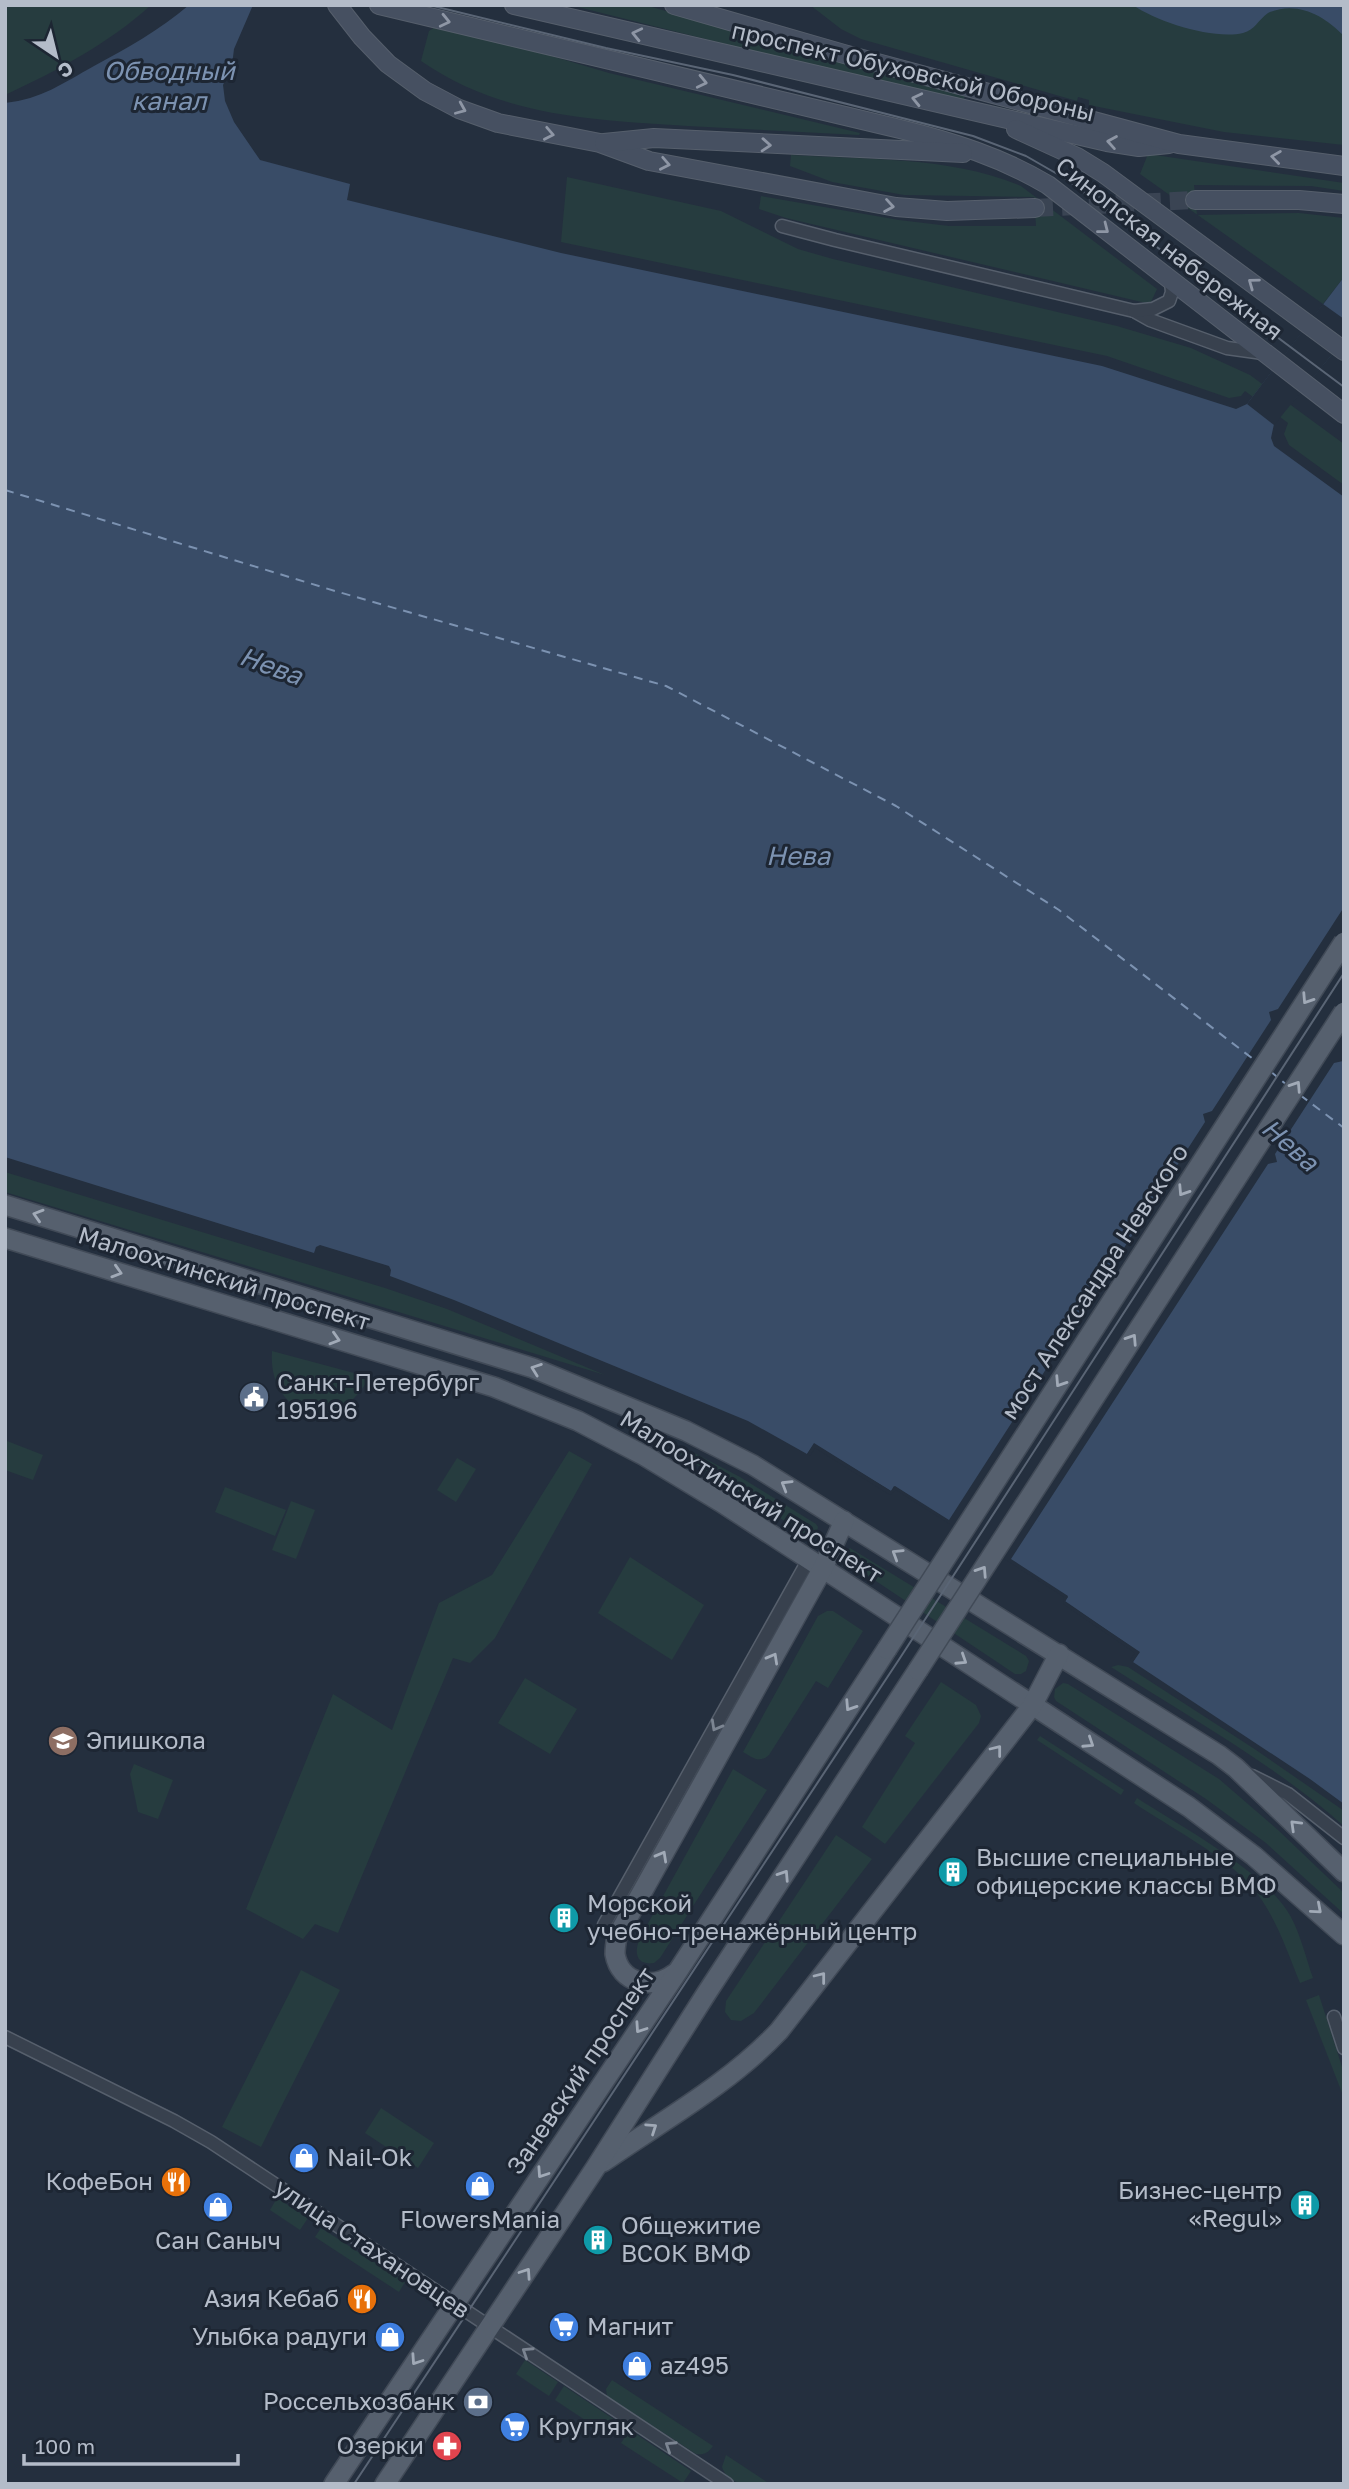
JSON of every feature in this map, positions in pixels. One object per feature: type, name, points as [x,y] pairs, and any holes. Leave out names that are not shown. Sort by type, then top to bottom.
[{"type":"main road","points":[[337,5],[388,64],[459,110],[498,123],[600,143],[649,161],[896,207],[947,211],[1035,208]]},
{"type":"main road","points":[[379,5],[952,141],[993,156]]},
{"type":"main road","name":"проспект Обуховской Обороны","points":[[513,5],[984,115],[1139,147],[1180,144]]},
{"type":"main road","name":"проспект Обуховской Обороны","points":[[674,5],[844,54],[1180,144],[1344,166]]},
{"type":"main road","name":"Синопская набережная","points":[[984,115],[1086,162],[1341,349]]},
{"type":"main road","points":[[600,143],[654,138],[907,149],[993,156]]},
{"type":"main road","name":"Синопская набережная","points":[[993,156],[1048,185],[1344,414]]},
{"type":"main road","points":[[1195,200],[1299,200],[1344,204]]},
{"type":"main road","name":"мост Александра Невского","points":[[887,1649],[1344,942]]},
{"type":"main road","points":[[385,2484],[596,2167],[1344,1012]]},
{"type":"main road","name":"Малоохтинский проспект","points":[[5,1205],[533,1368],[686,1431],[753,1465],[1219,1755],[1236,1768],[1344,1872]]},
{"type":"main road","name":"Малоохтинский проспект","points":[[5,1238],[494,1387],[578,1421],[645,1456],[816,1564],[1189,1807],[1289,1885],[1344,1935]]},
{"type":"main road","points":[[678,1971],[665,1981],[649,1984],[633,1980],[621,1969],[615,1953],[617,1937],[816,1564],[844,1521]]},
{"type":"main road","name":"Заневский проспект","points":[[334,2484],[678,1971],[887,1649]]},
{"type":"main road","points":[[596,2167],[757,2055],[788,2021],[1059,1654]]},
{"type":"street","points":[[782,226],[1134,311],[1150,320],[1227,348],[1270,358]]},
{"type":"street","points":[[1134,311],[1153,309],[1169,301],[1171,282]]},
{"type":"street","points":[[604,1926],[816,1564]]},
{"type":"street","points":[[1236,1768],[1288,1794],[1344,1838]]},
{"type":"street","points":[[1334,2017],[1344,2048]]},
{"type":"street","name":"улица Стахановцев","points":[[5,2036],[201,2137],[727,2484]]},
{"type":"green space","points":[[5,5],[151,5],[118,32],[82,55],[5,95]]},
{"type":"green space","points":[[570,5],[645,5],[842,62],[965,94],[964,100],[761,53]]},
{"type":"green space","points":[[810,5],[1344,5],[1344,145],[1224,132],[1089,105],[1089,100],[1078,97],[1077,101],[861,39],[841,29]]},
{"type":"green space","points":[[435,27],[609,73],[860,133],[618,121],[584,118],[516,105],[452,80],[421,61],[429,31]]},
{"type":"green space","points":[[1148,154],[1344,183],[1344,191],[1311,186],[1194,185],[1197,214],[1140,174]]},
{"type":"green space","points":[[791,155],[937,164],[994,176],[1021,186],[1157,289],[1150,304],[786,218],[759,209],[761,196],[949,226],[1036,226],[1034,197],[904,195],[832,182],[790,166]]},
{"type":"green space","points":[[567,177],[721,211],[798,249],[833,259],[1117,326],[1191,348],[1250,375],[1344,444],[1344,485],[1289,445],[1284,434],[1288,423],[1245,391],[1241,396],[1229,398],[1107,356],[561,242]]},
{"type":"green space","points":[[1299,213],[1344,218],[1344,277],[1323,304],[1198,215]]},
{"type":"green space","points":[[5,1172],[385,1288],[447,1309],[605,1375],[5,1192]]},
{"type":"green space","points":[[272,1351],[369,1377],[356,1396],[341,1408],[324,1413],[308,1412],[293,1404],[281,1392],[274,1374]]},
{"type":"green space","points":[[7,1441],[43,1455],[33,1480],[5,1470]]},
{"type":"green space","points":[[683,1447],[740,1477],[816,1524],[816,1536],[808,1536],[680,1454]]},
{"type":"green space","points":[[569,1451],[592,1464],[495,1638],[470,1663],[453,1658],[338,1933],[315,1924],[303,1939],[246,1909],[333,1694],[392,1730],[439,1603],[492,1575]]},
{"type":"green space","points":[[457,1458],[476,1469],[456,1502],[437,1490]]},
{"type":"green space","points":[[225,1487],[286,1510],[275,1536],[215,1512]]},
{"type":"green space","points":[[291,1501],[315,1510],[296,1559],[272,1550]]},
{"type":"green space","points":[[850,1548],[1026,1656],[1029,1661],[1026,1671],[1015,1674],[846,1561],[844,1554]]},
{"type":"green space","points":[[630,1557],[704,1605],[672,1660],[598,1613]]},
{"type":"green space","points":[[833,1611],[863,1631],[828,1688],[816,1681],[769,1755],[762,1759],[753,1758],[743,1752],[818,1616]]},
{"type":"green space","points":[[1111,1667],[1128,1667],[1337,1806],[1344,1811],[1344,1826],[1260,1762]]},
{"type":"green space","points":[[525,1678],[577,1709],[550,1754],[498,1723]]},
{"type":"green space","points":[[941,1682],[976,1705],[981,1716],[979,1723],[885,1844],[862,1827],[915,1743],[905,1736]]},
{"type":"green space","points":[[1063,1683],[1219,1779],[1344,1893],[1344,1914],[1266,1843],[1206,1799],[1056,1701],[1055,1689]]},
{"type":"green space","points":[[1040,1736],[1124,1790],[1121,1795],[1037,1740]]},
{"type":"green space","points":[[134,1764],[173,1780],[158,1819],[138,1812],[130,1774]]},
{"type":"green space","points":[[733,1769],[767,1790],[660,1958],[654,1963],[643,1962],[637,1952],[640,1938]]},
{"type":"green space","points":[[1137,1798],[1222,1851],[1280,1900],[1295,1924],[1313,1978],[1300,1983],[1280,1933],[1252,1887],[1213,1853],[1134,1803]]},
{"type":"green space","points":[[836,1835],[872,1859],[754,2013],[741,2021],[731,2020],[725,2012],[726,2001]]},
{"type":"green space","points":[[301,1970],[340,1990],[261,2147],[222,2127]]},
{"type":"green space","points":[[1319,1995],[1344,2073],[1344,2098],[1306,2000]]},
{"type":"green space","points":[[381,2108],[434,2143],[418,2168],[365,2133]]},
{"type":"green space","points":[[277,2198],[308,2218],[300,2230],[270,2210]]},
{"type":"green space","points":[[321,2228],[405,2282],[399,2292],[315,2237]]},
{"type":"green space","points":[[525,2360],[558,2382],[549,2396],[516,2374]]},
{"type":"green space","points":[[612,2380],[713,2446],[706,2453],[696,2454],[607,2396],[606,2389]]},
{"type":"green space","points":[[564,2386],[618,2422],[609,2436],[555,2400]]},
{"type":"green space","points":[[630,2430],[691,2471],[683,2483],[621,2443]]},
{"type":"green space","points":[[726,2455],[770,2484],[749,2484],[730,2479],[722,2467]]},
{"type":"water","name":"Нева","points":[[189,5],[253,5],[234,49],[232,65],[223,85],[225,101],[234,122],[260,160],[350,184],[347,200],[561,253],[1102,366],[1236,409],[1247,404],[1344,277],[1344,340],[1274,424],[1271,438],[1274,446],[1344,497],[1344,1804],[1133,1662],[1139,1652],[1065,1601],[1068,1597],[894,1486],[891,1491],[814,1444],[807,1454],[748,1421],[390,1276],[389,1266],[320,1245],[314,1253],[5,1157],[5,103],[30,98],[62,84],[143,38]]},
{"type":"water","points":[[1133,5],[1344,5],[1344,36],[1319,16],[1299,9],[1278,9],[1268,13],[1251,30],[1231,35],[1186,28],[1156,18]]},
{"type":"pier","points":[[1323,304],[1344,319],[1344,340],[1274,425],[1247,404]]},
{"type":"pier","points":[[1344,907],[1343,1061],[1334,1063],[1275,1154],[1277,1162],[1268,1164],[1011,1559],[1068,1596],[1065,1602],[1140,1652],[1133,1662],[1130,1660],[1135,1653],[1063,1604],[1064,1597],[896,1490],[890,1495],[815,1448],[810,1456],[807,1454],[814,1443],[891,1491],[895,1486],[949,1520],[1205,1122],[1203,1114],[1212,1111],[1271,1020],[1269,1012],[1278,1009]]},
{"type":"ferry route","points":[[5,490],[335,591],[666,686],[896,806],[1059,910],[1257,1062]]},
{"type":"ferry route","points":[[1270,1071],[1287,1085]]},
{"type":"ferry route","points":[[1300,1095],[1344,1128]]},
{"type":"tunnel","points":[[1035,208],[1195,200]]},
{"type":"tram line","points":[[429,5],[606,48],[733,75],[973,136],[1026,156],[1066,179],[1344,387]]},
{"type":"tram line","points":[[354,2484],[900,1658],[1344,973]]},
{"type":"place","name":"Санкт-Петербург 195196","points":[[254,1397]]},
{"type":"place","name":"Эпишкола","points":[[63,1741]]},
{"type":"place","name":"Высшие специальные офицерские классы ВМФ","points":[[953,1872]]},
{"type":"place","name":"Морской учебно-тренажёрный центр","points":[[564,1918]]},
{"type":"place","name":"Nail-Ok","points":[[304,2158]]},
{"type":"place","name":"КофеБон","points":[[176,2182]]},
{"type":"place","name":"FlowersMania","points":[[480,2186]]},
{"type":"place","name":"Бизнес-центр «Regul»","points":[[1305,2205]]},
{"type":"place","name":"Сан Саныч","points":[[218,2207]]},
{"type":"place","name":"Общежитие ВСОК ВМФ","points":[[598,2240]]},
{"type":"place","name":"Азия Кебаб","points":[[362,2299]]},
{"type":"place","name":"Магнит","points":[[564,2327]]},
{"type":"place","name":"Улыбка радуги","points":[[390,2337]]},
{"type":"place","name":"az495","points":[[637,2366]]},
{"type":"place","name":"Россельхозбанк","points":[[478,2402]]},
{"type":"place","name":"Кругляк","points":[[515,2427]]},
{"type":"place","name":"Озерки","points":[[447,2446]]},
{"type":"water label","name":"Обводный канал","points":[[169,86]]}]
